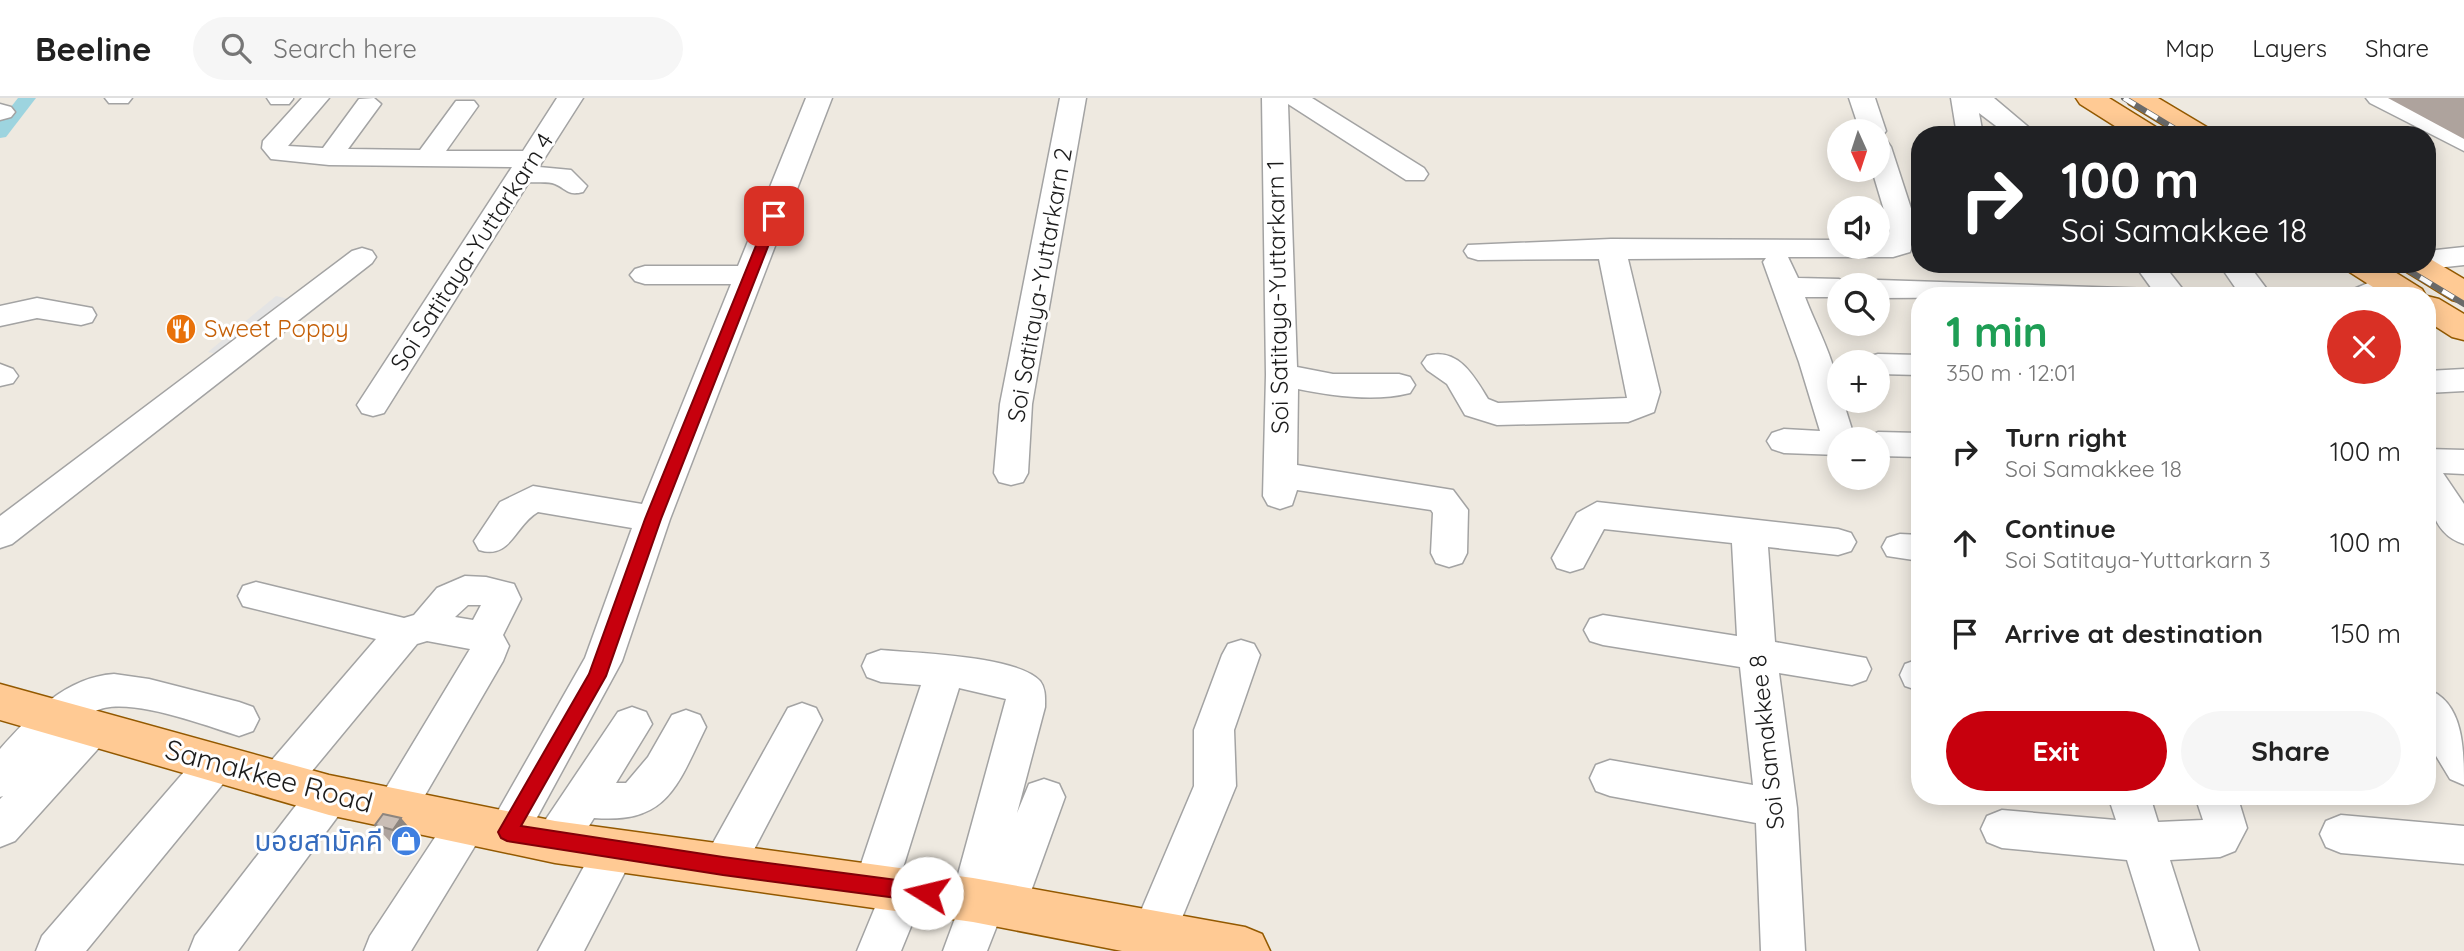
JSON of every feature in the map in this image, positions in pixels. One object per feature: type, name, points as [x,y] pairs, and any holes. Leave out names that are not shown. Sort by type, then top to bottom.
[{"type":"main road","points":[[2090,98],[2135,126]]},
{"type":"main road","points":[[2139,98],[2185,126]]},
{"type":"main road","points":[[2369,273],[2384,287]]},
{"type":"main road","points":[[2431,273],[2464,293]]},
{"type":"main road","points":[[2436,312],[2464,329]]},
{"type":"main road","name":"Samakkee Road","points":[[0,702],[329,796],[555,842],[987,902],[1125,936],[1245,951]]},
{"type":"street","points":[[316,98],[276,141],[275,148],[280,153],[329,157],[428,158],[527,166],[562,176],[573,186]]},
{"type":"street","name":"Soi Satitaya-Yuttarkarn 4","points":[[373,405],[570,98]]},
{"type":"street","points":[[386,951],[488,827],[597,676],[651,525],[819,98]]},
{"type":"street","name":"Soi Satitaya-Yuttarkarn 2","points":[[1012,472],[1016,404],[1073,98]]},
{"type":"street","name":"Soi Satitaya-Yuttarkarn 1","points":[[1275,98],[1282,375],[1281,485],[1441,499],[1451,510],[1449,553]]},
{"type":"street","points":[[1294,98],[1415,174]]},
{"type":"street","points":[[1863,98],[1869,119]]},
{"type":"street","points":[[1964,98],[1969,126]]},
{"type":"street","points":[[1982,98],[1985,105],[2013,126]]},
{"type":"street","points":[[2379,98],[2432,126]]},
{"type":"street","points":[[329,157],[368,104]]},
{"type":"street","points":[[428,158],[465,106]]},
{"type":"street","points":[[2436,128],[2464,143]]},
{"type":"street","points":[[1478,251],[1611,248],[1875,250],[1900,246],[1903,230],[1889,182]]},
{"type":"street","points":[[1438,363],[1459,377],[1476,407],[1497,414],[1628,411],[1643,404],[1644,392],[1611,248]]},
{"type":"street","points":[[2436,259],[2464,256]]},
{"type":"street","points":[[0,535],[362,257]]},
{"type":"street","points":[[2155,273],[2167,287]]},
{"type":"street","points":[[645,275],[749,275]]},
{"type":"street","points":[[1827,285],[1782,275],[1827,363]]},
{"type":"street","points":[[1890,289],[1911,290]]},
{"type":"street","points":[[0,316],[37,308],[81,315]]},
{"type":"street","points":[[1890,364],[1911,365]]},
{"type":"street","points":[[1282,375],[1333,386],[1399,384]]},
{"type":"street","points":[[2436,382],[2464,380]]},
{"type":"street","points":[[1784,440],[1827,441]]},
{"type":"street","points":[[1890,444],[1911,445]]},
{"type":"street","points":[[2436,461],[2464,463]]},
{"type":"street","points":[[2436,489],[2464,531]]},
{"type":"street","points":[[492,541],[512,511],[533,499],[651,525]]},
{"type":"street","points":[[1570,558],[1589,522],[1597,515],[1838,542]]},
{"type":"street","name":"Soi Samakkee 8","points":[[1749,533],[1757,653],[1776,807],[1783,951]]},
{"type":"street","points":[[256,596],[373,623],[483,637],[490,646],[484,661],[395,808]]},
{"type":"street","points":[[279,781],[415,629]]},
{"type":"street","points":[[1603,630],[1852,670]]},
{"type":"street","points":[[1125,936],[1214,786],[1217,765],[1213,730],[1241,655]]},
{"type":"street","points":[[881,666],[946,671],[1001,680],[1019,685],[1026,692],[987,902]]},
{"type":"street","points":[[879,951],[890,888],[946,671]]},
{"type":"street","points":[[0,828],[76,723],[91,694],[103,690],[123,691],[239,719]]},
{"type":"street","points":[[723,866],[802,720]]},
{"type":"street","points":[[0,779],[76,723]]},
{"type":"street","points":[[2436,723],[2464,767]]},
{"type":"street","points":[[555,842],[586,799],[632,724]]},
{"type":"street","points":[[586,799],[629,801],[641,796],[652,785],[686,727]]},
{"type":"street","points":[[58,951],[217,762]]},
{"type":"street","points":[[1609,778],[1776,807]]},
{"type":"street","points":[[211,951],[329,796]]},
{"type":"street","points":[[965,951],[987,902],[1044,797]]},
{"type":"street","points":[[2132,805],[2177,951]]},
{"type":"street","points":[[2002,829],[2144,842],[2220,838],[2226,828],[2219,805]]},
{"type":"street","points":[[2341,834],[2464,845]]},
{"type":"street","points":[[560,951],[616,849]]},
{"type":"shaded area","points":[[276,296],[293,300],[226,356],[208,352]]},
{"type":"building","points":[[383,814],[401,818],[393,830],[375,825]]},
{"type":"waterway","points":[[0,133],[27,98]]},
{"type":"railway","points":[[2124,98],[2170,126]]},
{"type":"railway","points":[[2413,273],[2436,287]]},
{"type":"railway","points":[[2436,287],[2464,304]]},
{"type":"place","name":"Sweet Poppy","points":[[181,329]]},
{"type":"place","name":"บอยสามัคคี","points":[[406,841]]},
{"type":"route","points":[[774,216],[653,519],[597,676],[507,832],[555,842],[927,893]]}]
